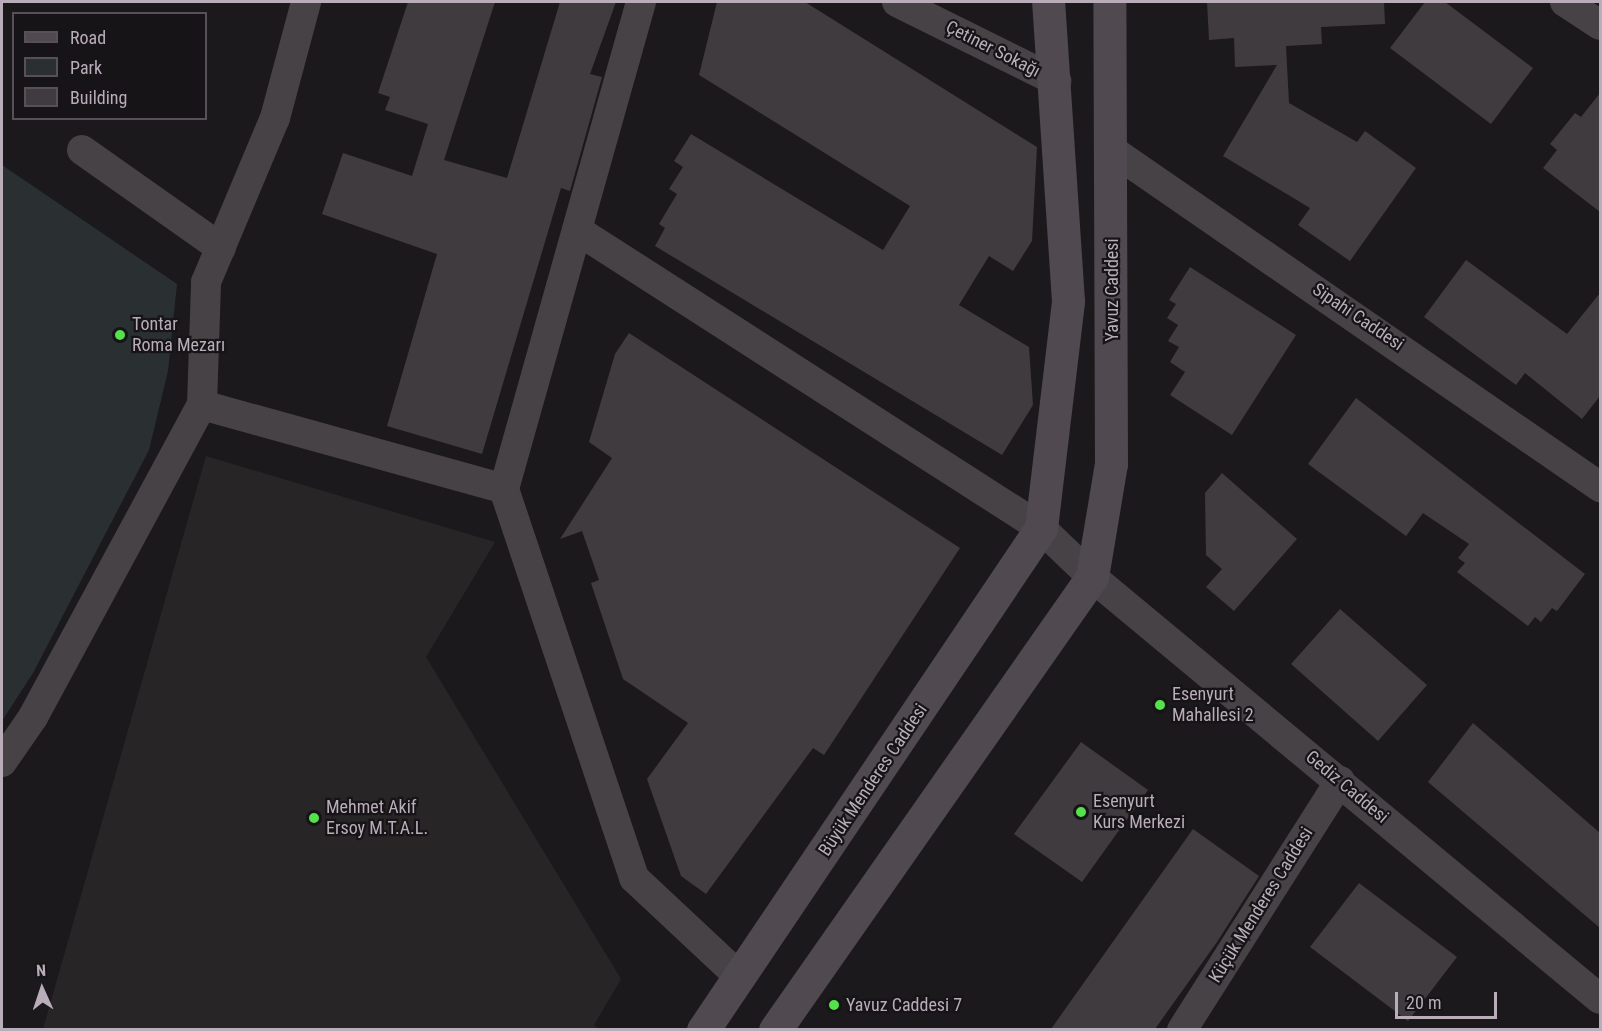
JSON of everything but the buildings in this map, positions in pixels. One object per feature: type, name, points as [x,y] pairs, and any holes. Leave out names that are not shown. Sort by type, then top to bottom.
[{"type":"street","points":[[2,762],[33,717],[202,405],[206,282],[275,118],[306,2]]},
{"type":"street","points":[[641,2],[504,489],[634,878],[741,978]]},
{"type":"street","name":"Çetiner Sokağı","points":[[897,2],[1056,81]]},
{"type":"street","points":[[1041,528],[1068,302],[1056,81],[1048,2]]},
{"type":"street","name":"Yavuz Caddesi","points":[[1092,577],[1111,464],[1113,151],[1109,2]]},
{"type":"street","points":[[1565,2],[1600,25]]},
{"type":"street","points":[[82,150],[221,248]]},
{"type":"street","name":"Sipahi Caddesi","points":[[1113,151],[1600,487]]},
{"type":"street","name":"Gediz Caddesi","points":[[577,230],[1041,528],[1092,577],[1600,999]]},
{"type":"street","points":[[202,405],[504,489]]},
{"type":"street","name":"Büyük Menderes Caddesi","points":[[703,1029],[741,978],[1041,528]]},
{"type":"street","points":[[775,1029],[1092,577]]},
{"type":"street","name":"Küçük Menderes Caddesi","points":[[1182,1029],[1340,781]]},
{"type":"shaded area","name":"Mehmet Akif Ersoy M.T.A.L.","points":[[206,456],[495,542],[426,657],[621,979],[594,1025],[599,1029],[43,1029]]},
{"type":"green space","points":[[2,165],[177,284],[168,371],[149,450],[33,673],[2,721]]},
{"type":"place","name":"Tontar Roma Mezarı","points":[[120,335]]},
{"type":"place","name":"Esenyurt Mahallesi 2","points":[[1160,705]]},
{"type":"place","name":"Esenyurt Kurs Merkezi","points":[[1081,812]]},
{"type":"place","name":"Mehmet Akif Ersoy M.T.A.L.","points":[[314,818]]},
{"type":"place","name":"Yavuz Caddesi 7","points":[[834,1005]]}]
